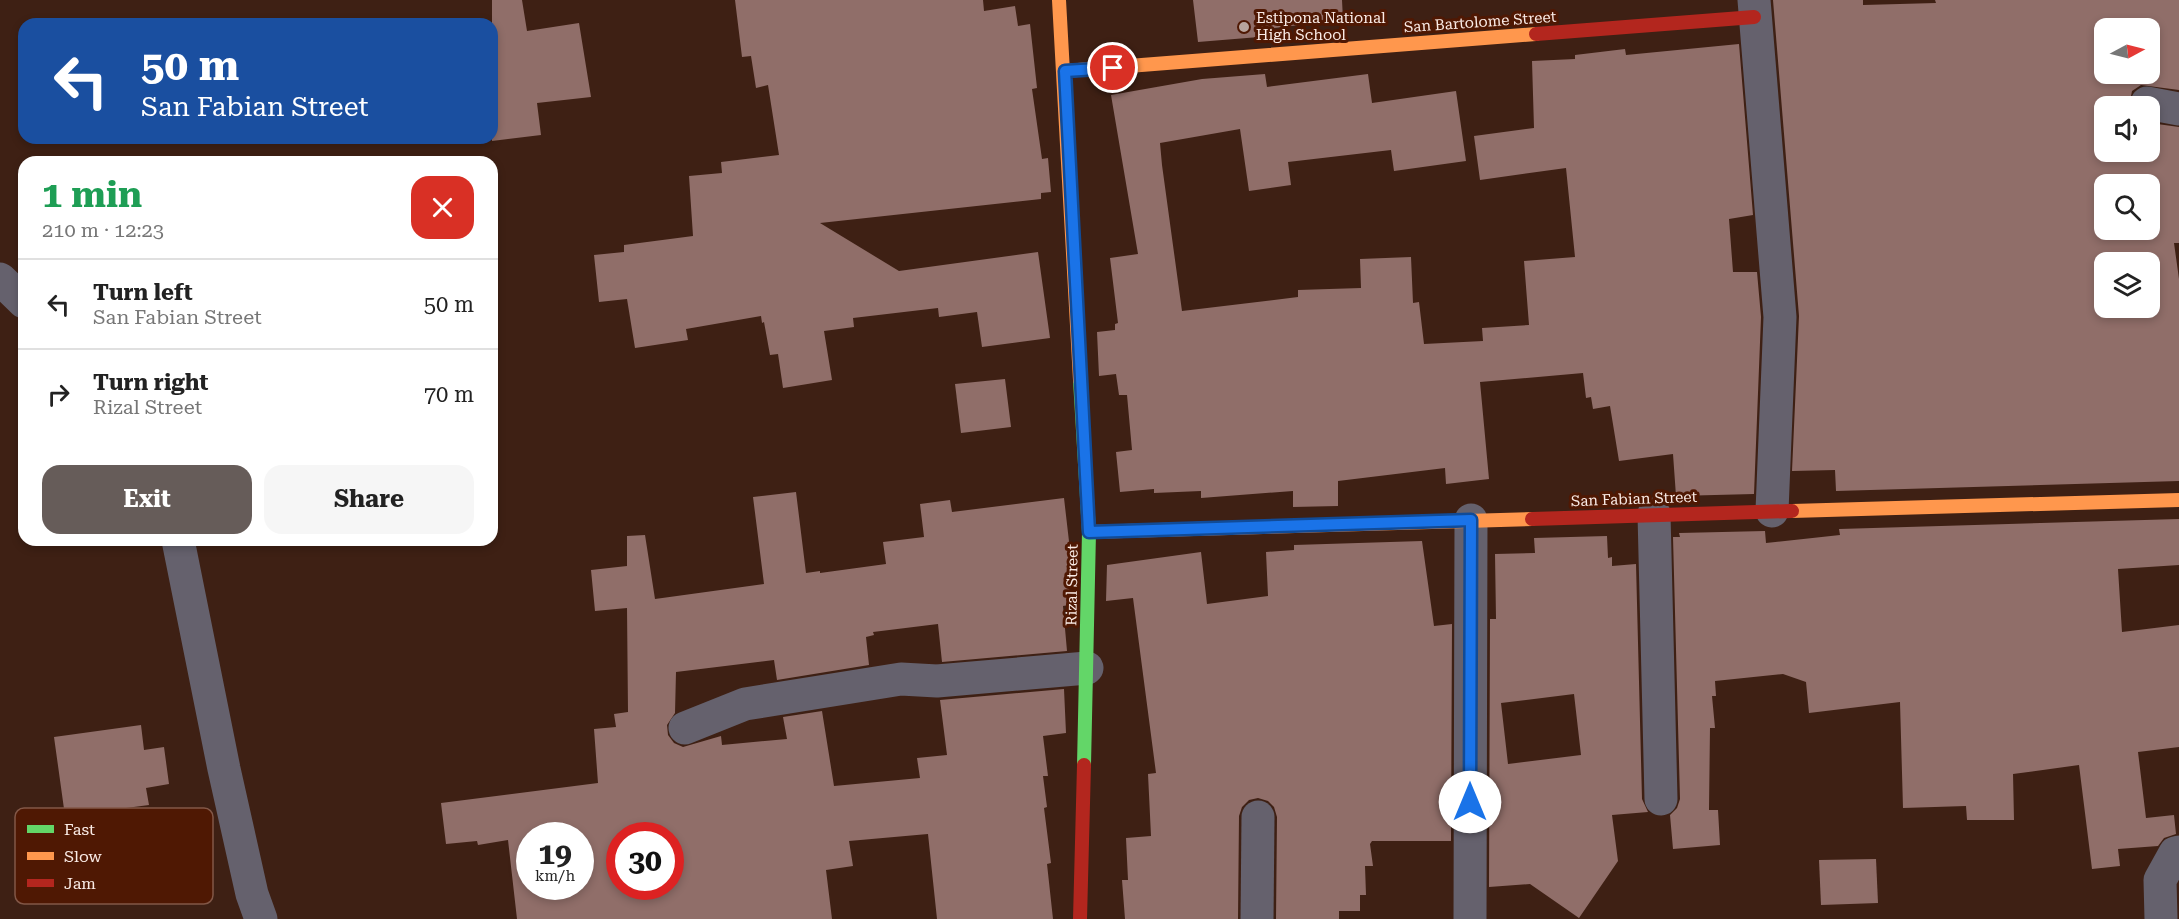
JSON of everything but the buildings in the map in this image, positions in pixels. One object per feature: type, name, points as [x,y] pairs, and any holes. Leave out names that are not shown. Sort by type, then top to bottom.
[{"type":"street","name":"Rizal Street","points":[[1059,0],[1065,71],[1089,532],[1080,919]]},
{"type":"street","name":"San Bartolome Street","points":[[1065,71],[1754,9]]},
{"type":"street","points":[[1754,9],[1780,317],[1772,511]]},
{"type":"street","points":[[2160,106],[2179,109]]},
{"type":"street","points":[[0,279],[18,296]]},
{"type":"street","name":"San Fabian Street","points":[[1089,532],[2179,500]]},
{"type":"street","points":[[1654,514],[1660,799]]},
{"type":"street","points":[[1470,919],[1471,520]]},
{"type":"street","points":[[179,546],[224,769],[261,919]]},
{"type":"street","points":[[685,728],[745,704],[902,679],[937,681],[1087,668]]},
{"type":"street","points":[[1257,919],[1258,817]]},
{"type":"street","points":[[2161,919],[2160,880],[2175,853],[2179,852]]},
{"type":"traffic: fast","points":[[1080,380],[1089,532],[1084,765]]},
{"type":"traffic: slow","points":[[1059,0],[1080,380]]},
{"type":"traffic: slow","points":[[1065,71],[1536,34]]},
{"type":"traffic: slow","points":[[1792,511],[2179,500]]},
{"type":"traffic: slow","points":[[1089,532],[1532,519]]},
{"type":"traffic: jam","points":[[1536,34],[1754,17]]},
{"type":"traffic: jam","points":[[1532,519],[1792,511]]},
{"type":"traffic: jam","points":[[1080,919],[1084,765]]},
{"type":"place","name":"Estipona National High School","points":[[1244,27]]},
{"type":"route","points":[[1113,68],[1065,71],[1089,532],[1471,520],[1470,802]]}]
